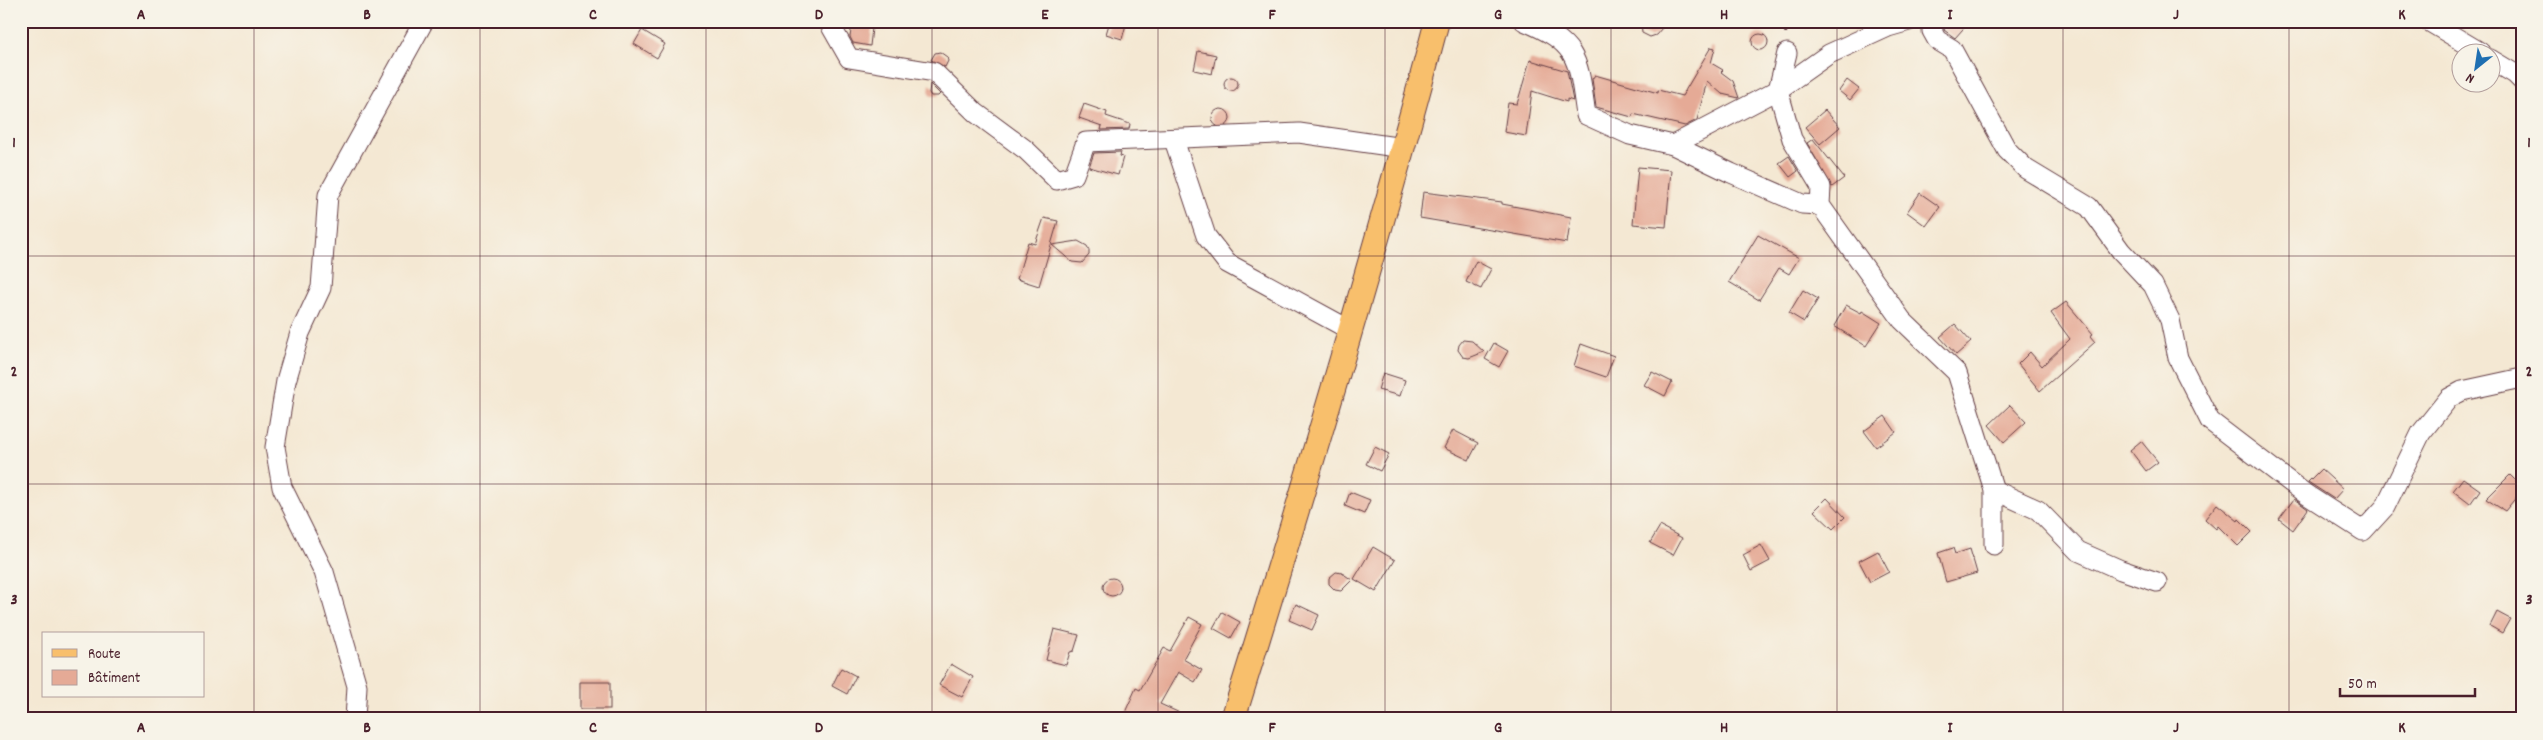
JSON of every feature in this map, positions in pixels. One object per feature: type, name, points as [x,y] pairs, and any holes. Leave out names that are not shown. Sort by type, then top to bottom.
[{"type":"main road","points":[[1233,719],[1306,485],[1403,148],[1437,21]]},
{"type":"street","points":[[355,719],[357,686],[324,572],[282,487],[276,447],[286,380],[300,333],[320,288],[328,195],[424,21]]},
{"type":"street","points":[[828,21],[849,58],[934,72],[976,113],[1026,150],[1057,180],[1074,175],[1086,142],[1174,140],[1298,133],[1403,148]]},
{"type":"street","points":[[1524,21],[1568,46],[1579,67],[1586,115],[1630,135],[1673,145],[1802,204],[1820,205]]},
{"type":"street","points":[[1673,145],[1778,90],[1829,54],[1888,27],[1909,21]]},
{"type":"street","points":[[1935,21],[1932,30],[1937,40],[1952,49],[2007,150],[2026,168],[2089,206],[2121,251],[2154,285],[2170,320],[2178,358],[2210,421],[2307,495],[2363,531],[2385,507],[2421,433],[2448,398],[2462,391],[2522,378]]},
{"type":"street","points":[[2428,21],[2463,42]]},
{"type":"street","points":[[1787,53],[1778,90],[1792,139],[1821,187],[1820,205],[1902,320],[1958,373],[1994,490],[1994,545]]},
{"type":"street","points":[[2500,65],[2515,74],[2522,81]]},
{"type":"street","points":[[1174,140],[1206,236],[1227,263],[1350,330]]},
{"type":"street","points":[[1994,490],[2038,510],[2078,551],[2120,570],[2156,582]]},
{"type":"building","points":[[1110,21],[1127,21],[1122,39],[1106,34]]},
{"type":"building","points":[[1641,21],[1668,21],[1656,35],[1650,37],[1642,33]]},
{"type":"building","points":[[1950,21],[1970,21],[1955,38],[1944,30],[1946,24]]},
{"type":"building","points":[[852,24],[872,28],[870,46],[853,43],[850,37]]},
{"type":"building","points":[[642,30],[665,44],[657,58],[634,44]]},
{"type":"building","points":[[1760,34],[1768,42],[1760,50],[1752,42]]},
{"type":"building","points":[[1711,47],[1715,48],[1711,63],[1723,70],[1721,72],[1733,81],[1739,98],[1722,94],[1707,81],[1697,120],[1685,126],[1633,114],[1632,117],[1596,107],[1592,79],[1595,75],[1658,93],[1658,90],[1682,96]]},
{"type":"building","points":[[1198,51],[1216,55],[1212,74],[1194,70]]},
{"type":"building","points":[[940,52],[947,57],[948,61],[945,67],[931,60],[935,53]]},
{"type":"building","points":[[1530,60],[1567,71],[1573,101],[1567,99],[1567,102],[1532,91],[1526,136],[1504,132],[1508,103],[1517,104]]},
{"type":"building","points":[[1228,77],[1234,77],[1238,84],[1234,91],[1228,91],[1224,87],[1224,81]]},
{"type":"building","points":[[1847,80],[1859,89],[1850,100],[1839,91]]},
{"type":"building","points":[[930,84],[940,94],[938,96],[931,96],[929,93]]},
{"type":"building","points":[[1084,104],[1107,112],[1106,116],[1130,124],[1129,129],[1101,130],[1102,126],[1079,118]]},
{"type":"building","points":[[1217,109],[1225,109],[1230,114],[1228,125],[1217,127],[1212,122],[1212,114]]},
{"type":"building","points":[[1825,110],[1840,127],[1820,144],[1805,127]]},
{"type":"building","points":[[1813,139],[1844,178],[1832,187],[1807,143]]},
{"type":"building","points":[[1121,152],[1120,156],[1123,157],[1118,175],[1089,167],[1094,153]]},
{"type":"building","points":[[1789,156],[1798,171],[1790,177],[1779,163]]},
{"type":"building","points":[[1638,167],[1671,170],[1666,227],[1633,224]]},
{"type":"building","points":[[1423,192],[1502,202],[1502,204],[1571,217],[1567,243],[1420,218]]},
{"type":"building","points":[[1920,193],[1940,207],[1926,226],[1907,212]]},
{"type":"building","points":[[1044,218],[1058,221],[1039,286],[1017,279],[1028,242],[1035,244]]},
{"type":"building","points":[[1758,235],[1799,258],[1789,274],[1779,268],[1759,300],[1729,282]]},
{"type":"building","points":[[1078,241],[1087,246],[1089,250],[1089,255],[1082,263],[1072,262],[1052,245]]},
{"type":"building","points":[[1476,261],[1491,269],[1481,289],[1466,282]]},
{"type":"building","points":[[1803,290],[1818,299],[1804,322],[1789,313]]},
{"type":"building","points":[[2066,302],[2093,334],[2090,336],[2095,342],[2040,391],[2018,364],[2030,352],[2042,366],[2070,339],[2051,313]]},
{"type":"building","points":[[1846,305],[1861,313],[1862,311],[1881,323],[1866,346],[1834,326]]},
{"type":"building","points":[[1955,324],[1971,342],[1956,355],[1940,337]]},
{"type":"building","points":[[1463,340],[1472,341],[1484,352],[1469,358],[1463,357],[1458,350]]},
{"type":"building","points":[[1494,343],[1508,351],[1499,367],[1485,359]]},
{"type":"building","points":[[1581,344],[1614,356],[1606,377],[1574,366]]},
{"type":"building","points":[[1652,372],[1672,382],[1665,396],[1644,385]]},
{"type":"building","points":[[1383,373],[1405,380],[1400,396],[1378,390]]},
{"type":"building","points":[[2010,405],[2026,422],[2004,442],[1989,425]]},
{"type":"building","points":[[1885,416],[1896,432],[1876,447],[1864,431]]},
{"type":"building","points":[[1453,430],[1478,443],[1469,460],[1444,448]]},
{"type":"building","points":[[2141,441],[2158,462],[2146,471],[2130,450]]},
{"type":"building","points":[[1375,447],[1389,454],[1380,471],[1366,464]]},
{"type":"building","points":[[2321,469],[2343,489],[2334,499],[2308,482]]},
{"type":"building","points":[[2510,475],[2522,487],[2522,490],[2505,511],[2486,499]]},
{"type":"building","points":[[2463,478],[2480,490],[2470,504],[2453,491]]},
{"type":"building","points":[[1350,492],[1370,500],[1364,514],[1345,506]]},
{"type":"building","points":[[1827,498],[1845,517],[1833,529],[1814,511]]},
{"type":"building","points":[[2294,499],[2308,509],[2293,530],[2279,519]]},
{"type":"building","points":[[2217,504],[2238,521],[2239,519],[2252,532],[2238,546],[2218,526],[2216,529],[2205,519]]},
{"type":"building","points":[[1660,526],[1682,538],[1673,555],[1650,543]]},
{"type":"building","points":[[1761,545],[1770,561],[1751,571],[1743,555]]},
{"type":"building","points":[[1373,547],[1395,560],[1376,592],[1354,579]]},
{"type":"building","points":[[1953,548],[1955,554],[1970,549],[1977,573],[1946,582],[1938,553]]},
{"type":"building","points":[[1878,551],[1889,572],[1870,582],[1859,561]]},
{"type":"building","points":[[1336,572],[1342,573],[1352,580],[1341,591],[1335,590],[1329,584],[1329,578]]},
{"type":"building","points":[[1112,578],[1118,581],[1121,587],[1118,593],[1112,596],[1106,593],[1103,587],[1106,581]]},
{"type":"building","points":[[1296,604],[1319,615],[1312,630],[1289,620]]},
{"type":"building","points":[[1222,612],[1240,622],[1231,638],[1213,628]]},
{"type":"building","points":[[2497,612],[2510,619],[2502,633],[2490,626]]},
{"type":"building","points":[[1189,617],[1202,624],[1183,659],[1202,670],[1195,682],[1178,672],[1160,704],[1193,719],[1122,719],[1136,688],[1140,690],[1164,648],[1170,651]]},
{"type":"building","points":[[1054,629],[1079,635],[1074,651],[1070,652],[1066,665],[1046,660]]},
{"type":"building","points":[[951,664],[973,677],[962,697],[939,685]]},
{"type":"building","points":[[841,668],[856,676],[847,694],[832,686]]},
{"type":"building","points":[[580,682],[610,682],[610,709],[580,709]]}]
